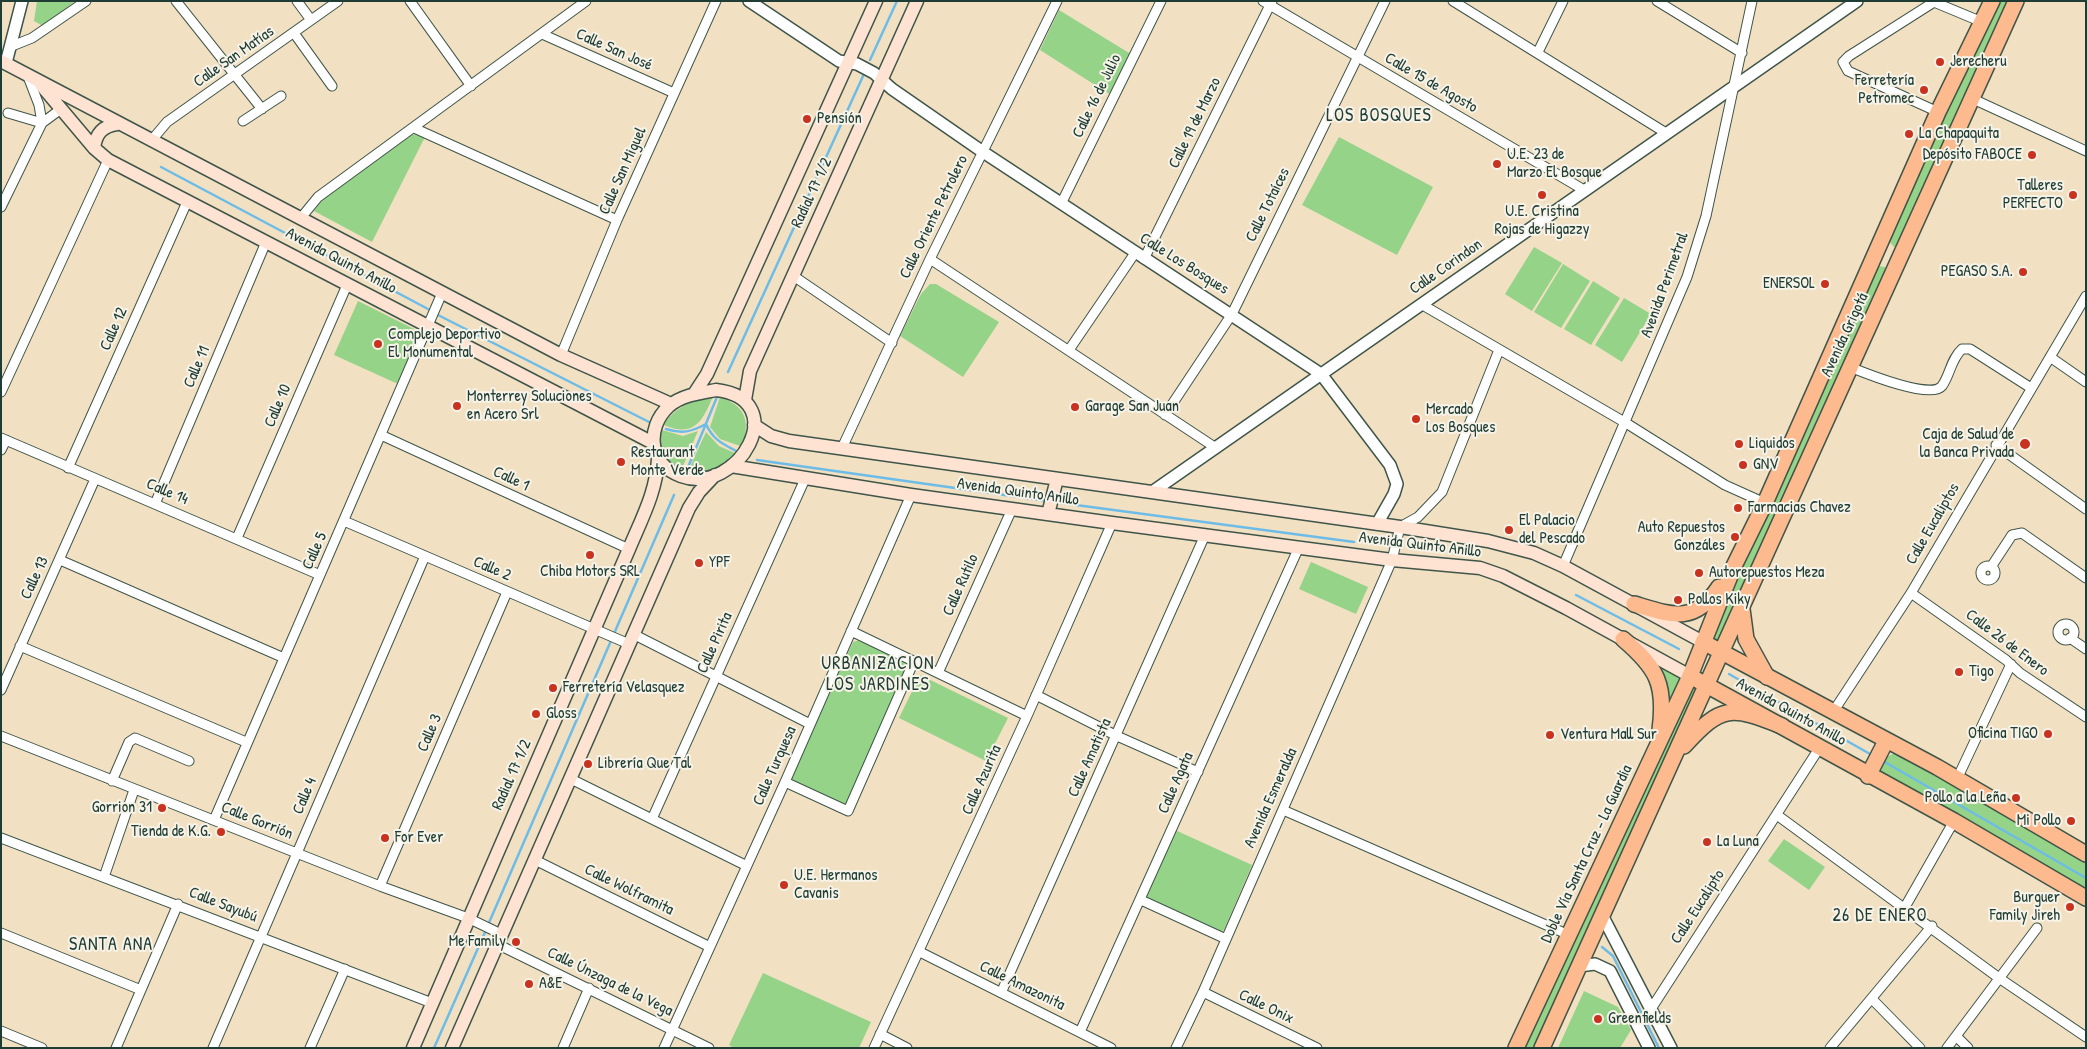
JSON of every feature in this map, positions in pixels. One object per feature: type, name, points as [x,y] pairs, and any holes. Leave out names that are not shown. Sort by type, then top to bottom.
[{"type":"main road","name":"Radial 17 1/2","points":[[694,394],[708,374],[876,1]]},
{"type":"main road","name":"Radial 17 1/2","points":[[745,400],[750,371],[917,1]]},
{"type":"main road","name":"Avenida Grigotá","points":[[1690,676],[1734,566],[1765,503],[1938,112],[1992,1]]},
{"type":"main road","name":"Avenida Grigotá","points":[[1706,684],[1742,609],[2016,1]]},
{"type":"main road","name":"Avenida Quinto Anillo","points":[[4,62],[117,124],[561,355],[671,404]]},
{"type":"main road","name":"Avenida Quinto Anillo","points":[[32,77],[62,109],[94,148],[108,160],[653,443]]},
{"type":"main road","points":[[94,148],[95,139],[100,130],[108,125],[117,124]]},
{"type":"main road","points":[[1883,236],[1885,244],[1891,249],[1898,250],[1906,246]]},
{"type":"main road","points":[[1870,265],[1885,262],[1893,272]]},
{"type":"main road","points":[[452,1048],[498,936],[572,779],[627,640],[689,508],[699,492],[715,475],[742,458],[750,447],[754,425],[752,412],[745,400],[730,392],[716,390],[694,394],[671,404],[659,417],[654,429],[653,443],[658,458],[672,473],[688,479],[715,475]]},
{"type":"main road","name":"Avenida Quinto Anillo","points":[[754,425],[771,436],[842,448],[1400,527],[1534,553],[1563,566],[1957,779],[2086,854]]},
{"type":"main road","name":"Radial 17 1/2","points":[[413,1048],[432,1002],[471,920],[597,630],[654,489],[658,475],[658,458]]},
{"type":"main road","name":"Avenida Quinto Anillo","points":[[731,466],[910,495],[1112,523],[1392,560],[1480,568],[1503,576],[1706,684],[2086,898]]},
{"type":"main road","points":[[1048,514],[1057,479]]},
{"type":"main road","points":[[1634,604],[1674,615],[1692,613],[1709,602],[1734,566]]},
{"type":"main road","points":[[1742,609],[1746,639],[1767,677]]},
{"type":"main road","points":[[1622,639],[1644,656],[1654,670],[1660,684],[1662,717],[1659,741]]},
{"type":"main road","name":"Doble Vía Santa Cruz - La Guardia","points":[[1516,1048],[1690,676]]},
{"type":"main road","points":[[1542,1048],[1706,684]]},
{"type":"main road","points":[[1675,756],[1701,726],[1708,720],[1725,713],[1750,714],[1782,726]]},
{"type":"main road","points":[[1868,776],[1886,741]]},
{"type":"street","points":[[4,62],[12,46],[22,1]]},
{"type":"street","points":[[12,46],[32,38],[86,1]]},
{"type":"street","points":[[176,1],[262,109]]},
{"type":"street","points":[[297,1],[311,20]]},
{"type":"street","name":"Calle San Matías","points":[[151,141],[167,122],[338,1]]},
{"type":"street","points":[[410,1],[471,86]]},
{"type":"street","points":[[300,219],[318,197],[586,1]]},
{"type":"street","name":"Calle San Miguel","points":[[561,355],[617,220],[716,1]]},
{"type":"street","name":"Calle Los Bosques","points":[[749,1],[839,61],[857,64],[874,73],[892,89],[1060,204],[1232,314],[1321,374],[1390,465],[1396,484],[1394,494],[1391,504],[1377,524]]},
{"type":"street","name":"Calle Oriente Petrolero","points":[[842,448],[930,259],[1057,1]]},
{"type":"street","name":"Calle 16 de Julio","points":[[1060,204],[1160,1]]},
{"type":"street","name":"Calle Totaíces","points":[[1165,414],[1232,314],[1385,1]]},
{"type":"street","points":[[1452,1],[1538,52],[1666,133]]},
{"type":"street","points":[[1538,52],[1563,1]]},
{"type":"street","points":[[1657,1],[1742,53]]},
{"type":"street","name":"Avenida Perimetral","points":[[1563,566],[1626,423],[1687,277],[1706,216],[1752,1]]},
{"type":"street","name":"Calle Corindon","points":[[1152,492],[1858,1]]},
{"type":"street","points":[[1938,112],[1848,71],[1843,62],[1849,56],[1934,2],[1982,22]]},
{"type":"street","name":"Calle 15 de Agosto","points":[[1268,3],[1584,190]]},
{"type":"street","name":"Calle 19 de Marzo","points":[[1069,350],[1140,256],[1268,3]]},
{"type":"street","points":[[294,33],[332,86]]},
{"type":"street","name":"Calle San José","points":[[542,34],[674,93]]},
{"type":"street","points":[[32,77],[42,123]]},
{"type":"street","points":[[243,121],[281,96]]},
{"type":"street","points":[[1972,99],[2086,151]]},
{"type":"street","points":[[1,207],[42,123],[62,109]]},
{"type":"street","points":[[8,113],[42,123]]},
{"type":"street","points":[[414,128],[617,220]]},
{"type":"street","points":[[1,392],[108,160]]},
{"type":"street","name":"Calle 12","points":[[68,468],[187,202]]},
{"type":"street","name":"Calle 11","points":[[155,504],[266,242]]},
{"type":"street","points":[[930,259],[1216,448]]},
{"type":"street","points":[[792,275],[892,343]]},
{"type":"street","name":"Calle 10","points":[[237,538],[347,285]]},
{"type":"street","name":"Calle 5","points":[[214,820],[246,742],[442,293]]},
{"type":"street","name":"Calle Eucaliptos","points":[[1833,712],[1911,592],[1996,445],[2086,296]]},
{"type":"street","points":[[1421,304],[1626,423],[1725,484],[1765,503]]},
{"type":"street","points":[[1850,367],[1914,389],[1932,391],[1942,386],[1956,354],[1962,349],[1970,348],[2031,388]]},
{"type":"street","points":[[1392,560],[1400,527],[1418,517],[1442,492],[1499,350]]},
{"type":"street","points":[[2050,357],[2086,382]]},
{"type":"street","name":"Calle 1","points":[[381,435],[629,550]]},
{"type":"street","points":[[1,450],[4,439]]},
{"type":"street","name":"Calle 14","points":[[4,439],[320,575]]},
{"type":"street","points":[[1996,445],[2086,509]]},
{"type":"street","name":"Calle 13","points":[[1,690],[95,479]]},
{"type":"street","name":"Calle Pirita","points":[[652,819],[805,479]]},
{"type":"street","name":"Calle Turquesa","points":[[664,1048],[745,865],[785,782],[910,495]]},
{"type":"street","name":"Calle Rutilo","points":[[938,672],[1012,509]]},
{"type":"street","name":"Calle 2","points":[[344,521],[597,630],[717,676],[810,724]]},
{"type":"street","name":"Calle Azurita","points":[[874,1048],[920,952],[1027,716],[1112,523]]},
{"type":"street","points":[[1991,567],[2012,536],[2022,533],[2086,578]]},
{"type":"street","name":"Calle Amatista","points":[[1001,993],[1205,535]]},
{"type":"street","name":"Calle Agata","points":[[1080,1032],[1299,547]]},
{"type":"street","name":"Calle 4","points":[[213,1048],[425,556]]},
{"type":"street","points":[[60,560],[284,658]]},
{"type":"street","name":"Avenida Esmeralda","points":[[1176,1048],[1226,939],[1392,560]]},
{"type":"street","name":"Calle 3","points":[[380,886],[507,592]]},
{"type":"street","name":"Calle 26 de Enero","points":[[1911,592],[2012,664],[2020,673],[2086,717]]},
{"type":"street","points":[[851,631],[1027,716]]},
{"type":"street","points":[[2070,638],[2086,649]]},
{"type":"street","points":[[20,646],[246,742]]},
{"type":"street","points":[[785,782],[848,811],[914,661]]},
{"type":"street","points":[[1957,779],[2012,664]]},
{"type":"street","points":[[1036,695],[1117,736],[1198,772]]},
{"type":"street","name":"Calle Gorrión","points":[[1,736],[134,790],[471,920],[498,936]]},
{"type":"street","points":[[112,780],[129,742],[135,738],[189,761]]},
{"type":"street","name":"Calle Eucalipto","points":[[1651,1009],[1820,747]]},
{"type":"street","points":[[572,779],[745,865]]},
{"type":"street","points":[[104,877],[134,790]]},
{"type":"street","points":[[1283,810],[1569,935]]},
{"type":"street","points":[[1776,815],[1932,926],[1999,978],[2086,1037]]},
{"type":"street","points":[[1905,907],[1954,822]]},
{"type":"street","name":"Calle Sayubú","points":[[1,838],[432,1002]]},
{"type":"street","name":"Calle Wolframita","points":[[535,860],[710,946]]},
{"type":"street","points":[[1140,900],[1226,939]]},
{"type":"street","points":[[116,1048],[178,904]]},
{"type":"street","points":[[1602,915],[1671,1048]]},
{"type":"street","points":[[1830,1048],[1932,926]]},
{"type":"street","points":[[1948,1048],[2036,928]]},
{"type":"street","points":[[1,933],[141,990]]},
{"type":"street","name":"Calle Únzaga de la Vega","points":[[498,936],[588,988],[709,1048]]},
{"type":"street","name":"Calle Amazonita","points":[[920,952],[1111,1048]]},
{"type":"street","points":[[1579,966],[1595,964],[1610,971],[1649,1048]]},
{"type":"street","points":[[310,1048],[345,969]]},
{"type":"street","points":[[563,1048],[588,988]]},
{"type":"street","name":"Calle Onix","points":[[1202,992],[1317,1048]]},
{"type":"street","points":[[1872,999],[1920,1048]]},
{"type":"street","points":[[1,1030],[42,1048]]},
{"type":"street","points":[[880,1034],[907,1048]]},
{"type":"street","points":[[1956,1037],[1968,1048]]},
{"type":"street","points":[[17,1048],[21,1039]]},
{"type":"green space","points":[[37,1],[75,1],[43,26],[34,21]]},
{"type":"green space","points":[[1996,1],[2009,1],[1900,244],[1894,247],[1889,241]]},
{"type":"green space","points":[[1059,10],[1134,56],[1114,97],[1040,50]]},
{"type":"green space","points":[[411,134],[425,137],[372,242],[314,211],[328,193]]},
{"type":"green space","points":[[1339,137],[1433,187],[1397,255],[1302,205]]},
{"type":"green space","points":[[1534,247],[1562,263],[1532,311],[1505,294]]},
{"type":"green space","points":[[1563,264],[1590,281],[1561,328],[1534,312]]},
{"type":"green space","points":[[1878,266],[1885,267],[1886,272],[1722,638],[1714,639],[1713,633],[1836,354]]},
{"type":"green space","points":[[1593,281],[1620,298],[1591,345],[1564,329]]},
{"type":"green space","points":[[930,284],[936,284],[999,322],[963,377],[900,336],[921,294]]},
{"type":"green space","points":[[1624,298],[1651,314],[1622,362],[1595,345]]},
{"type":"green space","name":"Complejo Deportivo El Monumental","points":[[358,301],[422,333],[398,384],[334,355]]},
{"type":"green space","points":[[713,396],[701,420],[696,425],[690,428],[674,429],[664,425],[673,414],[685,405]]},
{"type":"green space","points":[[720,397],[736,406],[744,416],[746,430],[743,447],[720,439],[710,427]]},
{"type":"green space","points":[[662,430],[683,436],[698,431],[683,466],[683,472],[667,461],[660,449],[658,443]]},
{"type":"green space","points":[[706,432],[719,446],[737,454],[714,469],[687,473]]},
{"type":"green space","points":[[1311,562],[1368,587],[1356,614],[1299,589]]},
{"type":"green space","points":[[860,640],[908,661],[909,664],[846,807],[790,780],[853,642]]},
{"type":"green space","points":[[1653,663],[1682,675],[1665,713]]},
{"type":"green space","points":[[920,675],[1008,718],[986,761],[899,718]]},
{"type":"green space","points":[[1693,680],[1699,683],[1536,1048],[1522,1048]]},
{"type":"green space","points":[[1897,752],[2086,860],[2086,895],[1879,774],[1884,758]]},
{"type":"green space","points":[[1175,830],[1252,865],[1224,930],[1219,932],[1147,899],[1146,894]]},
{"type":"green space","points":[[1784,839],[1825,867],[1809,890],[1768,861]]},
{"type":"green space","points":[[763,973],[871,1022],[859,1048],[734,1048],[729,1045]]},
{"type":"green space","name":"Greenfields","points":[[1584,991],[1618,1007],[1631,1030],[1620,1048],[1558,1048]]},
{"type":"waterway","points":[[870,60],[897,1]]},
{"type":"waterway","points":[[728,372],[864,74]]},
{"type":"waterway","points":[[161,167],[428,309]]},
{"type":"waterway","points":[[438,315],[651,423]]},
{"type":"waterway","points":[[686,472],[717,397]]},
{"type":"waterway","points":[[666,429],[686,431],[706,424],[715,438],[738,452]]},
{"type":"waterway","points":[[757,460],[1047,501]]},
{"type":"waterway","points":[[488,925],[674,495]]},
{"type":"waterway","points":[[1061,503],[1354,542]]},
{"type":"waterway","points":[[1576,595],[1679,649]]},
{"type":"waterway","points":[[1729,674],[1870,754]]},
{"type":"waterway","points":[[1883,761],[2086,878]]},
{"type":"waterway","points":[[434,1048],[486,930]]},
{"type":"waterway","points":[[1602,947],[1613,956],[1659,1048]]},
{"type":"place","name":"Jerecheru","points":[[1940,62]]},
{"type":"place","name":"Ferretería Petromec","points":[[1924,90]]},
{"type":"place","name":"Pensión","points":[[807,119]]},
{"type":"place","name":"La Chapaquita","points":[[1909,134]]},
{"type":"place","name":"Depósito FABOCE","points":[[2032,155]]},
{"type":"place","name":"U.E. 23 de Marzo El Bosque","points":[[1497,164]]},
{"type":"place","name":"U.E. Cristina Rojas de Higazzy","points":[[1542,195]]},
{"type":"place","name":"Talleres PERFECTO","points":[[2073,195]]},
{"type":"place","name":"PEGASO S.A.","points":[[2023,272]]},
{"type":"place","name":"ENERSOL","points":[[1825,284]]},
{"type":"place","name":"Complejo Deportivo El Monumental","points":[[378,344]]},
{"type":"place","name":"Monterrey Soluciones en Acero Srl","points":[[457,406]]},
{"type":"place","name":"Garage San Juan","points":[[1075,407]]},
{"type":"place","name":"Mercado Los Bosques","points":[[1416,419]]},
{"type":"place","name":"Liquidos","points":[[1739,444]]},
{"type":"place","name":"Caja de Salud de la Banca Privada","points":[[2025,444]]},
{"type":"place","name":"Restaurant Monte Verde","points":[[621,462]]},
{"type":"place","name":"GNV","points":[[1743,465]]},
{"type":"place","name":"Farmacias Chavez","points":[[1738,508]]},
{"type":"place","name":"El Palacio del Pescado","points":[[1509,530]]},
{"type":"place","name":"Auto Repuestos Gonzáles","points":[[1735,537]]},
{"type":"place","name":"Chiba Motors SRL","points":[[590,555]]},
{"type":"place","name":"YPF","points":[[699,563]]},
{"type":"place","name":"Autorepuestos Meza","points":[[1699,573]]},
{"type":"place","name":"Pollos Kiky","points":[[1678,600]]},
{"type":"place","name":"Tigo","points":[[1959,672]]},
{"type":"place","name":"Ferretería Velasquez","points":[[553,688]]},
{"type":"place","name":"Gloss","points":[[536,714]]},
{"type":"place","name":"Oficina TIGO","points":[[2048,734]]},
{"type":"place","name":"Ventura Mall Sur","points":[[1550,735]]},
{"type":"place","name":"Librería Que Tal","points":[[588,764]]},
{"type":"place","name":"Pollo a la Leña","points":[[2016,798]]},
{"type":"place","name":"Gorrion 31","points":[[162,808]]},
{"type":"place","name":"Mi Pollo","points":[[2071,821]]},
{"type":"place","name":"Tienda de K.G.","points":[[221,832]]},
{"type":"place","name":"For Ever","points":[[385,838]]},
{"type":"place","name":"La Luna","points":[[1707,842]]},
{"type":"place","name":"U.E. Hermanos Cavanis","points":[[784,885]]},
{"type":"place","name":"Burguer Family Jireh","points":[[2070,907]]},
{"type":"place","name":"Me Family","points":[[516,942]]},
{"type":"place","name":"A&E","points":[[529,984]]},
{"type":"place","name":"Greenfields","points":[[1598,1019]]},
{"type":"district","name":"LOS BOSQUES","points":[[1379,116]]},
{"type":"district","name":"URBANIZACION LOS JARDINES","points":[[878,674]]},
{"type":"district","name":"26 DE ENERO","points":[[1880,916]]},
{"type":"district","name":"SANTA ANA","points":[[111,945]]}]
